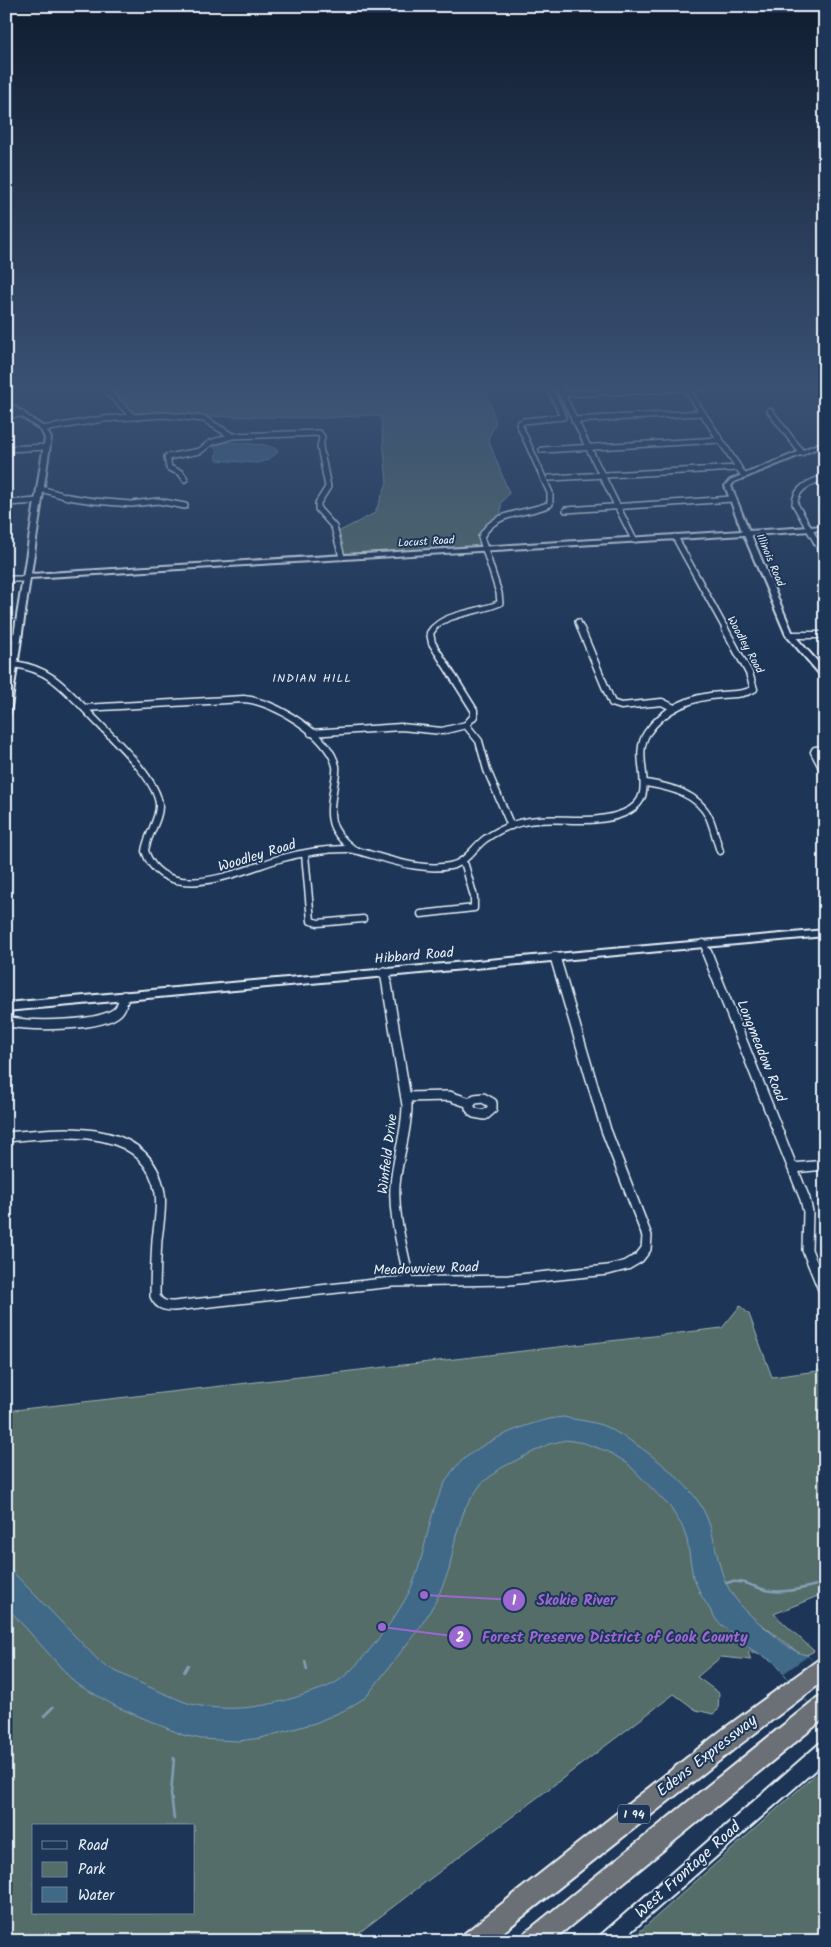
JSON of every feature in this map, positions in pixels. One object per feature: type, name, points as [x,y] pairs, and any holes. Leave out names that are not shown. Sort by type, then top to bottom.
[{"type":"highway","name":"Edens Expressway","points":[[473,1941],[822,1668]]},
{"type":"highway","name":"I 94","points":[[533,1941],[820,1707]]},
{"type":"street","points":[[6,714],[43,475]]},
{"type":"street","points":[[182,475],[185,480]]},
{"type":"street","points":[[326,475],[328,487],[318,506],[322,515],[334,527],[342,557]]},
{"type":"street","points":[[311,733],[401,727],[442,731],[466,725],[474,716],[474,710],[430,640],[430,634],[433,627],[446,619],[490,609],[500,603],[499,593],[481,537],[482,533],[492,522],[503,517],[543,508],[551,502],[550,493],[542,475]]},
{"type":"street","points":[[550,478],[621,475]]},
{"type":"street","points":[[602,476],[634,540]]},
{"type":"street","points":[[566,510],[732,500],[728,490],[729,483],[744,476]]},
{"type":"street","points":[[825,477],[805,486],[795,495],[795,504],[825,557]]},
{"type":"street","points":[[41,489],[63,496],[94,502],[131,504],[158,501],[185,506]]},
{"type":"street","name":"Illinois Road","points":[[732,500],[790,635],[825,675]]},
{"type":"street","points":[[6,502],[39,501]]},
{"type":"street","name":"Locust Road","points":[[27,577],[825,528]]},
{"type":"street","name":"Woodley Road","points":[[646,782],[642,747],[644,738],[654,724],[685,702],[705,696],[750,692],[754,686],[743,661],[687,563],[675,537]]},
{"type":"street","points":[[6,580],[27,577]]},
{"type":"street","points":[[578,622],[612,703],[621,706],[662,702],[674,708]]},
{"type":"street","points":[[790,635],[825,635]]},
{"type":"street","points":[[6,637],[18,636]]},
{"type":"street","name":"Woodley Road","points":[[14,664],[48,672],[61,682],[145,775],[154,788],[159,801],[158,815],[145,852],[152,864],[165,874],[182,881],[212,882],[268,863],[305,854],[353,850],[405,864],[422,866],[450,866],[461,862]]},
{"type":"street","name":"Woodley Road","points":[[84,708],[249,699],[260,701],[275,708],[311,733],[327,748],[336,768],[329,817],[330,826],[338,838],[353,850]]},
{"type":"street","points":[[466,725],[479,741],[487,770],[511,826]]},
{"type":"street","points":[[825,749],[814,752],[825,772]]},
{"type":"street","points":[[421,914],[474,908],[474,897],[461,862],[484,840],[511,826],[530,820],[602,818],[624,813],[638,802],[646,782],[676,790],[695,800],[709,816],[720,851]]},
{"type":"street","points":[[305,854],[308,868],[306,892],[311,921],[363,919]]},
{"type":"street","name":"Hibbard Road","points":[[7,1007],[825,933]]},
{"type":"street","name":"Longmeadow Road","points":[[703,943],[807,1207],[806,1244],[825,1294]]},
{"type":"street","name":"Meadowview Road","points":[[6,1137],[54,1132],[91,1133],[127,1145],[147,1160],[156,1173],[160,1192],[155,1296],[159,1303],[163,1305],[409,1280],[508,1280],[608,1270],[634,1262],[646,1248],[645,1229],[606,1130],[555,957]]},
{"type":"street","name":"Winfield Drive","points":[[385,972],[406,1097],[408,1124],[394,1193],[409,1280]]},
{"type":"street","points":[[7,1007],[7,1018],[10,1022],[40,1025],[75,1023],[113,1014],[118,1011],[124,996]]},
{"type":"street","points":[[406,1097],[449,1096],[470,1103]]},
{"type":"street","points":[[793,1168],[825,1165]]},
{"type":"street","name":"West Frontage Road","points":[[607,1941],[825,1750]]},
{"type":"green space","points":[[386,475],[502,475],[509,493],[501,503],[501,516],[484,528],[480,536],[480,547],[343,554],[336,533],[375,513],[387,483]]},
{"type":"green space","points":[[740,1306],[749,1314],[772,1377],[825,1370],[825,1593],[774,1614],[814,1651],[807,1655],[800,1654],[761,1624],[752,1650],[761,1655],[748,1652],[751,1660],[721,1657],[697,1677],[719,1693],[718,1710],[713,1714],[696,1710],[674,1694],[348,1941],[6,1941],[6,1411],[722,1328]]},
{"type":"green space","points":[[825,1766],[825,1941],[629,1941]]},
{"type":"water","points":[[563,1417],[599,1424],[616,1432],[656,1459],[690,1490],[704,1511],[712,1532],[722,1573],[739,1604],[782,1642],[797,1652],[807,1655],[825,1677],[825,1723],[774,1662],[752,1650],[717,1621],[701,1595],[693,1577],[687,1540],[682,1526],[670,1507],[627,1463],[609,1452],[584,1443],[566,1440],[549,1444],[501,1468],[481,1484],[465,1508],[456,1535],[449,1570],[437,1599],[421,1626],[366,1697],[345,1710],[315,1723],[261,1738],[238,1741],[201,1739],[183,1735],[117,1707],[75,1683],[6,1606],[6,1565],[102,1664],[140,1683],[191,1704],[220,1708],[249,1707],[292,1699],[319,1690],[337,1682],[360,1661],[382,1635],[401,1607],[418,1569],[437,1499],[451,1473],[472,1453],[502,1436],[534,1423]]},
{"type":"pier","points":[[808,1656],[825,1676],[825,1723],[784,1673]]},
{"type":"waterway","points":[[726,1583],[738,1582],[771,1591],[785,1591],[825,1583]]},
{"type":"waterway","points":[[305,1661],[307,1670]]},
{"type":"waterway","points":[[184,1672],[188,1665]]},
{"type":"waterway","points":[[44,1716],[53,1707]]},
{"type":"waterway","points":[[174,1758],[171,1794],[174,1819]]},
{"type":"place","name":"Skokie River","points":[[424,1595]]},
{"type":"place","name":"Forest Preserve District of Cook County","points":[[382,1627]]},
{"type":"district","name":"INDIAN HILL","points":[[312,678]]}]
